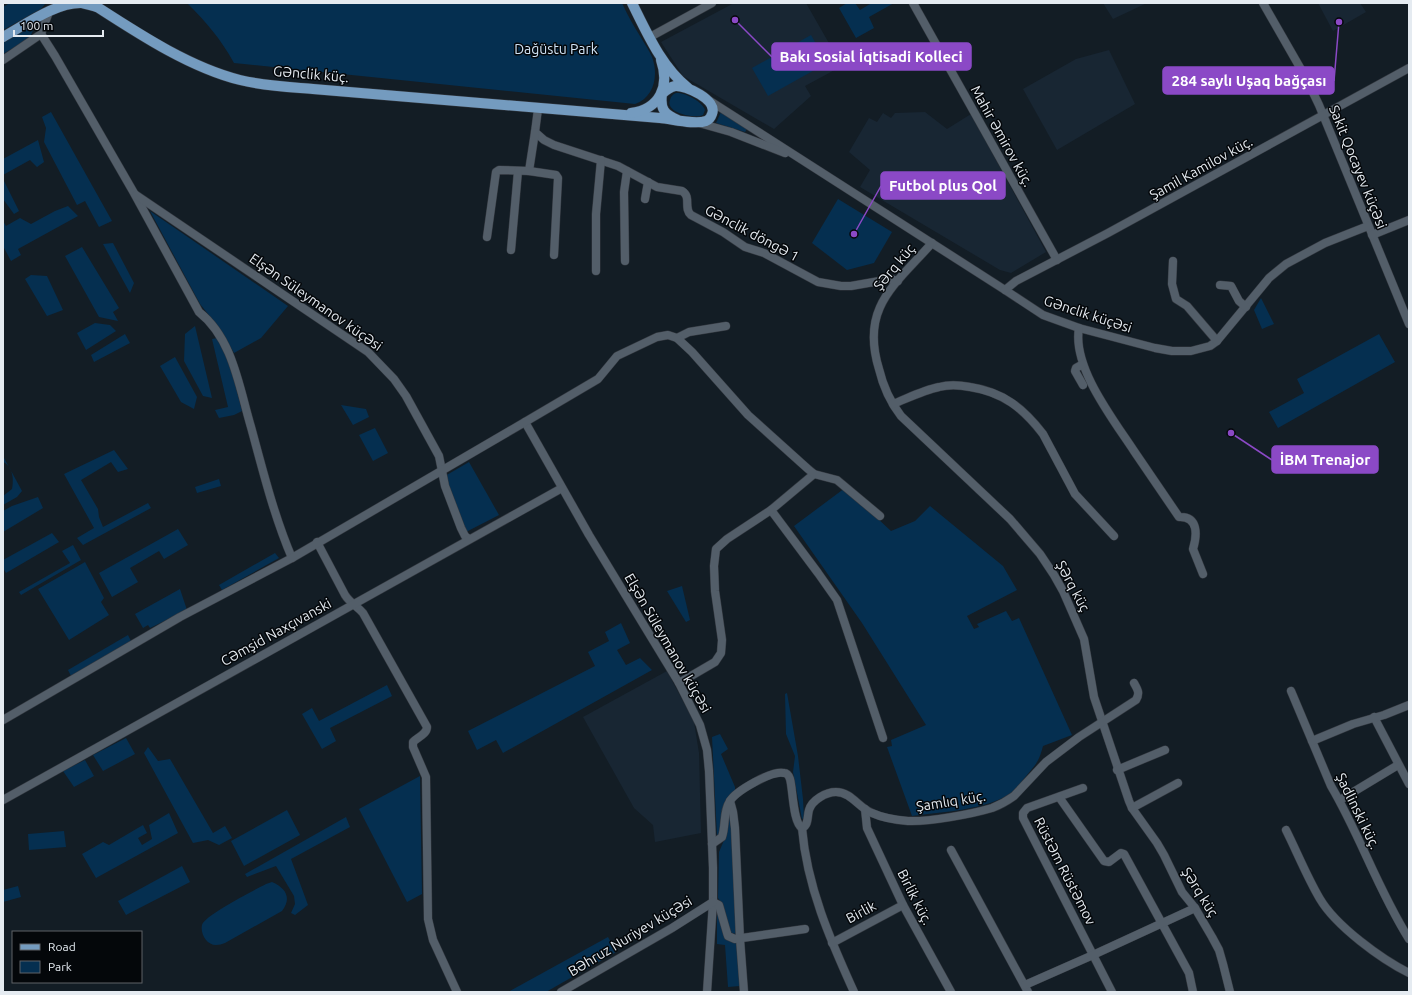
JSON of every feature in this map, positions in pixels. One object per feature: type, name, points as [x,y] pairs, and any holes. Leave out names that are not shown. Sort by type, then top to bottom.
[{"type":"main road","name":"Gənclik küç.","points":[[3,37],[50,7],[82,3],[95,6],[194,64],[241,80],[261,84],[313,89],[609,114]]},
{"type":"main road","points":[[609,114],[695,122],[706,121],[712,116],[713,107],[706,99],[690,89],[675,75],[657,50],[632,3]]},
{"type":"main road","points":[[657,50],[664,70],[661,101],[663,109],[670,116],[678,120]]},
{"type":"main road","points":[[609,114],[643,110],[650,106],[669,88],[675,86],[690,89]]},
{"type":"street","points":[[650,37],[712,3]]},
{"type":"street","name":"Mahir Əmirov küç.","points":[[913,3],[1057,260]]},
{"type":"street","name":"Sakit Qocayev küçəsi","points":[[1263,3],[1306,78],[1324,115],[1409,324]]},
{"type":"street","points":[[3,60],[41,34],[50,7]]},
{"type":"street","name":"Elşən Süleymanov küçəsi","points":[[41,34],[134,193],[199,312],[215,326],[230,356],[280,531],[292,558]]},
{"type":"street","name":"Şamil Kamilov küç.","points":[[1005,290],[1016,282],[1409,68]]},
{"type":"street","points":[[706,99],[798,158]]},
{"type":"street","points":[[529,171],[538,109]]},
{"type":"street","points":[[695,122],[726,130],[798,158]]},
{"type":"street","name":"Gənclik döngə 1","points":[[535,132],[544,140],[554,145],[601,160],[628,171],[657,187],[682,191],[685,193],[688,200],[687,210],[691,215],[723,232],[745,247],[764,253],[812,280],[827,284],[851,286],[891,279],[898,281]]},
{"type":"street","name":"Gənclik küçəsi","points":[[798,158],[1043,315],[1079,328],[1135,343],[1172,350],[1186,351],[1210,346],[1217,341],[1269,278],[1286,264],[1325,243],[1368,226]]},
{"type":"street","points":[[596,272],[596,214],[601,160]]},
{"type":"street","points":[[487,237],[496,172],[499,170],[529,171],[556,175],[558,178],[554,255]]},
{"type":"street","points":[[511,250],[518,171]]},
{"type":"street","points":[[625,261],[624,192],[628,171]]},
{"type":"street","points":[[645,199],[648,182]]},
{"type":"street","name":"Elşən Süleymanov küçəsi","points":[[134,193],[368,352],[394,379],[406,396],[439,456],[445,486],[461,528],[465,536],[469,539]]},
{"type":"street","points":[[1372,235],[1409,220]]},
{"type":"street","name":"Şərq küç","points":[[932,243],[887,294],[880,305],[873,333],[873,344],[881,376],[893,404],[901,416],[1010,518],[1040,554],[1054,575],[1063,591],[1084,639],[1092,687],[1117,770],[1132,808],[1164,855],[1182,892],[1203,921],[1218,950],[1230,992]]},
{"type":"street","points":[[1173,261],[1172,273],[1174,297],[1187,306],[1217,341]]},
{"type":"street","points":[[1220,285],[1231,286],[1239,300],[1246,307]]},
{"type":"street","points":[[677,338],[689,332],[726,326]]},
{"type":"street","points":[[1079,328],[1077,337],[1083,364],[1093,388],[1179,517],[1190,519],[1197,530],[1193,550],[1203,574]]},
{"type":"street","points":[[3,720],[180,617],[292,558],[317,542],[525,422],[598,378],[620,354],[657,337],[668,335],[677,338],[692,352],[748,415],[814,474],[837,480],[880,516]]},
{"type":"street","points":[[1083,364],[1076,368],[1075,371],[1083,386]]},
{"type":"street","points":[[893,404],[929,390],[948,385],[983,389],[1003,397],[1020,409],[1041,430],[1074,494],[1114,536]]},
{"type":"street","name":"Elşən Süleymanov küçəsi","points":[[525,422],[592,540],[679,683],[700,724],[707,750],[712,844],[713,902],[707,992]]},
{"type":"street","points":[[679,683],[715,662],[721,653],[722,640],[715,591],[714,566],[716,549],[727,539],[771,510],[814,474]]},
{"type":"street","name":"Cəmşid Naxçıvanski","points":[[3,800],[562,488]]},
{"type":"street","points":[[771,510],[837,600],[883,738]]},
{"type":"street","points":[[317,542],[345,595],[349,601],[363,613],[427,726],[425,733],[413,742],[413,747],[426,777],[429,925],[441,959],[457,992]]},
{"type":"street","name":"Şamlıq küç.","points":[[802,828],[807,824],[809,810],[812,804],[818,799],[831,793],[842,792],[871,813],[895,819],[915,821],[994,808],[1008,800],[1046,762],[1079,737],[1136,700],[1139,695],[1134,683]]},
{"type":"street","name":"Şadlinski küç.","points":[[1291,691],[1329,780],[1340,800],[1371,868],[1409,939]]},
{"type":"street","points":[[1312,741],[1353,724],[1409,705]]},
{"type":"street","points":[[1374,717],[1409,784]]},
{"type":"street","points":[[1117,770],[1166,750]]},
{"type":"street","points":[[1340,800],[1398,765]]},
{"type":"street","name":"Şamlıq küç.","points":[[730,801],[735,794],[749,785],[773,774],[783,772],[788,775],[797,820],[799,827],[802,828],[811,885],[817,905],[854,992]]},
{"type":"street","points":[[1132,808],[1178,783]]},
{"type":"street","name":"Rüstəm Rüstəmov","points":[[1084,788],[1027,808],[1023,813],[1023,818],[1112,992]]},
{"type":"street","points":[[1059,797],[1104,861],[1109,862],[1121,853],[1124,854],[1189,973],[1193,992]]},
{"type":"street","points":[[712,844],[722,837],[726,808],[730,801]]},
{"type":"street","points":[[730,801],[735,828],[744,992]]},
{"type":"street","name":"Birlik küç.","points":[[865,810],[867,828],[903,905],[951,992]]},
{"type":"street","points":[[1286,830],[1320,899],[1333,917],[1357,938],[1388,961],[1409,974]]},
{"type":"street","points":[[951,850],[1026,989],[1093,955],[1194,908]]},
{"type":"street","points":[[713,902],[721,908],[728,936],[735,939],[805,929]]},
{"type":"street","name":"Bəhruz Nuriyev küçəsi","points":[[561,992],[665,932],[713,902]]},
{"type":"street","name":"Birlik","points":[[832,943],[903,905]]},
{"type":"shaded area","points":[[734,3],[806,3],[842,66],[805,86],[811,96],[774,129],[683,76],[661,42]]},
{"type":"shaded area","points":[[1103,3],[1147,3],[1113,19]]},
{"type":"shaded area","points":[[1318,3],[1360,3],[1366,12],[1333,31]]},
{"type":"shaded area","points":[[1109,50],[1135,104],[1057,150],[1023,89],[1076,59]]},
{"type":"shaded area","points":[[925,112],[947,129],[971,114],[1046,252],[1011,273],[1000,270],[860,187],[870,170],[849,152],[869,118],[877,122],[883,113],[891,118],[895,113]]},
{"type":"shaded area","points":[[667,671],[694,722],[699,753],[701,833],[655,842],[653,825],[634,808],[583,717]]},
{"type":"green space","points":[[10,3],[45,4],[41,9],[3,30],[3,7]]},
{"type":"green space","name":"Dağüstu Park","points":[[187,3],[622,3],[630,20],[652,57],[655,78],[651,91],[647,97],[635,104],[234,63],[213,31]]},
{"type":"green space","points":[[847,3],[855,3],[860,10],[870,3],[894,3],[869,17],[874,28],[856,38],[839,8]]},
{"type":"green space","points":[[36,23],[31,35],[25,41],[3,54],[3,42]]},
{"type":"green space","points":[[811,35],[827,63],[768,96],[752,68]]},
{"type":"green space","points":[[676,93],[689,96],[701,104],[705,110],[703,115],[694,116],[676,112],[670,105],[670,100],[672,95]]},
{"type":"green space","points":[[51,112],[112,221],[99,227],[85,201],[77,205],[44,142],[46,128],[42,117]]},
{"type":"green space","points":[[721,112],[747,129],[745,132],[716,123]]},
{"type":"green space","points":[[38,140],[44,162],[37,167],[30,160],[3,175],[3,159]]},
{"type":"green space","points":[[3,179],[19,211],[14,214],[3,199]]},
{"type":"green space","points":[[838,199],[892,232],[874,263],[847,270],[812,243]]},
{"type":"green space","points":[[68,206],[78,216],[18,249],[21,255],[11,261],[3,246],[3,221],[6,226],[20,218],[31,224]]},
{"type":"green space","points":[[150,211],[288,306],[261,338],[234,353],[217,325],[200,304]]},
{"type":"green space","points":[[113,243],[134,283],[130,293],[103,244]]},
{"type":"green space","points":[[82,247],[119,308],[113,312],[118,321],[99,317],[65,256]]},
{"type":"green space","points":[[31,275],[47,276],[63,310],[47,316],[25,279]]},
{"type":"green space","points":[[1261,298],[1274,324],[1262,329],[1254,310]]},
{"type":"green space","points":[[95,323],[110,325],[116,331],[86,350],[77,333]]},
{"type":"green space","points":[[195,326],[212,398],[203,396],[184,361],[185,334]]},
{"type":"green space","points":[[125,334],[130,343],[94,362],[91,355]]},
{"type":"green space","points":[[1379,334],[1395,362],[1278,428],[1269,412],[1304,393],[1297,379]]},
{"type":"green space","points":[[217,338],[229,360],[242,411],[234,415],[219,418],[215,410],[228,407],[212,339]]},
{"type":"green space","points":[[175,357],[197,397],[194,409],[181,402],[160,366]]},
{"type":"green space","points":[[341,405],[366,409],[369,417],[353,425]]},
{"type":"green space","points":[[375,428],[388,453],[373,461],[359,435]]},
{"type":"green space","points":[[114,450],[128,469],[118,472],[111,462],[81,480],[98,509],[103,527],[148,503],[151,508],[83,545],[77,538],[94,528],[64,474]]},
{"type":"green space","points":[[3,456],[9,466],[3,462]]},
{"type":"green space","points":[[469,462],[499,515],[466,532],[445,476]]},
{"type":"green space","points":[[11,471],[22,491],[17,497],[3,505],[3,496],[12,489],[13,478]]},
{"type":"green space","points":[[219,479],[221,486],[197,493],[195,487]]},
{"type":"green space","points":[[845,488],[891,531],[915,521],[930,506],[1003,566],[1017,590],[967,616],[974,629],[979,627],[977,624],[1006,611],[1012,621],[1019,618],[1072,735],[1043,746],[1039,759],[1033,768],[1011,793],[1001,799],[977,807],[912,816],[887,747],[892,746],[891,740],[926,725],[862,623],[794,526]]},
{"type":"green space","points":[[38,497],[43,508],[3,532],[3,511],[12,506]]},
{"type":"green space","points":[[178,529],[188,545],[164,559],[159,551],[130,568],[138,582],[112,597],[99,573]]},
{"type":"green space","points":[[52,533],[59,542],[6,573],[3,568],[3,560]]},
{"type":"green space","points":[[73,545],[81,560],[21,595],[19,592],[70,563],[62,551]]},
{"type":"green space","points":[[275,553],[279,558],[222,590],[219,585]]},
{"type":"green space","points":[[85,562],[104,598],[101,602],[109,615],[69,640],[38,589]]},
{"type":"green space","points":[[682,586],[690,620],[686,622],[667,591]]},
{"type":"green space","points":[[180,589],[187,610],[150,628],[148,625],[143,628],[135,614]]},
{"type":"green space","points":[[621,623],[630,643],[617,650],[626,665],[640,658],[652,670],[503,753],[496,740],[477,750],[468,731],[595,666],[588,652],[609,641],[605,632]]},
{"type":"green space","points":[[128,635],[131,641],[71,676],[68,670]]},
{"type":"green space","points":[[387,685],[392,696],[330,728],[336,741],[322,749],[302,714],[312,708],[319,721]]},
{"type":"green space","points":[[787,693],[798,756],[803,799],[804,818],[802,819],[793,772],[795,756],[786,734],[785,694]]},
{"type":"green space","points":[[720,734],[728,749],[721,754],[735,787],[735,791],[727,799],[725,804],[720,833],[717,836],[712,737]]},
{"type":"green space","points":[[126,738],[135,754],[103,771],[93,755]]},
{"type":"green space","points":[[148,747],[158,761],[170,759],[213,833],[225,826],[232,838],[219,845],[208,840],[193,843],[144,753]]},
{"type":"green space","points":[[85,760],[94,776],[74,787],[63,771]]},
{"type":"green space","points":[[420,776],[422,894],[407,902],[359,809]]},
{"type":"green space","points":[[730,809],[733,839],[736,934],[732,933],[729,929],[723,905],[718,898],[719,852],[725,838]]},
{"type":"green space","points":[[287,810],[300,835],[244,866],[231,841]]},
{"type":"green space","points":[[169,813],[178,833],[96,878],[82,854],[103,842],[109,845],[143,825],[147,833],[138,838],[142,845],[152,839],[149,825]]},
{"type":"green space","points":[[346,817],[350,827],[291,859],[308,905],[295,915],[291,913],[295,904],[294,896],[276,866],[247,877],[245,874]]},
{"type":"green space","points":[[64,831],[66,847],[29,850],[28,834]]},
{"type":"green space","points":[[182,866],[190,882],[126,915],[118,901]]},
{"type":"green space","points":[[272,882],[281,887],[286,894],[287,902],[282,911],[225,943],[213,945],[207,941],[202,932],[202,925],[205,921],[231,903]]},
{"type":"green space","points":[[18,886],[21,897],[3,902],[3,890]]},
{"type":"green space","points":[[717,910],[730,940],[738,944],[740,986],[728,987],[725,945],[717,944]]},
{"type":"green space","points":[[608,937],[616,952],[546,992],[508,992]]},
{"type":"place","name":"Bakı Sosial İqtisadi Kolleci","points":[[735,20]]},
{"type":"place","name":"284 saylı Uşaq bağçası","points":[[1339,22]]},
{"type":"place","name":"Futbol plus Qol","points":[[854,234]]},
{"type":"place","name":"İBM Trenajor","points":[[1231,433]]}]
